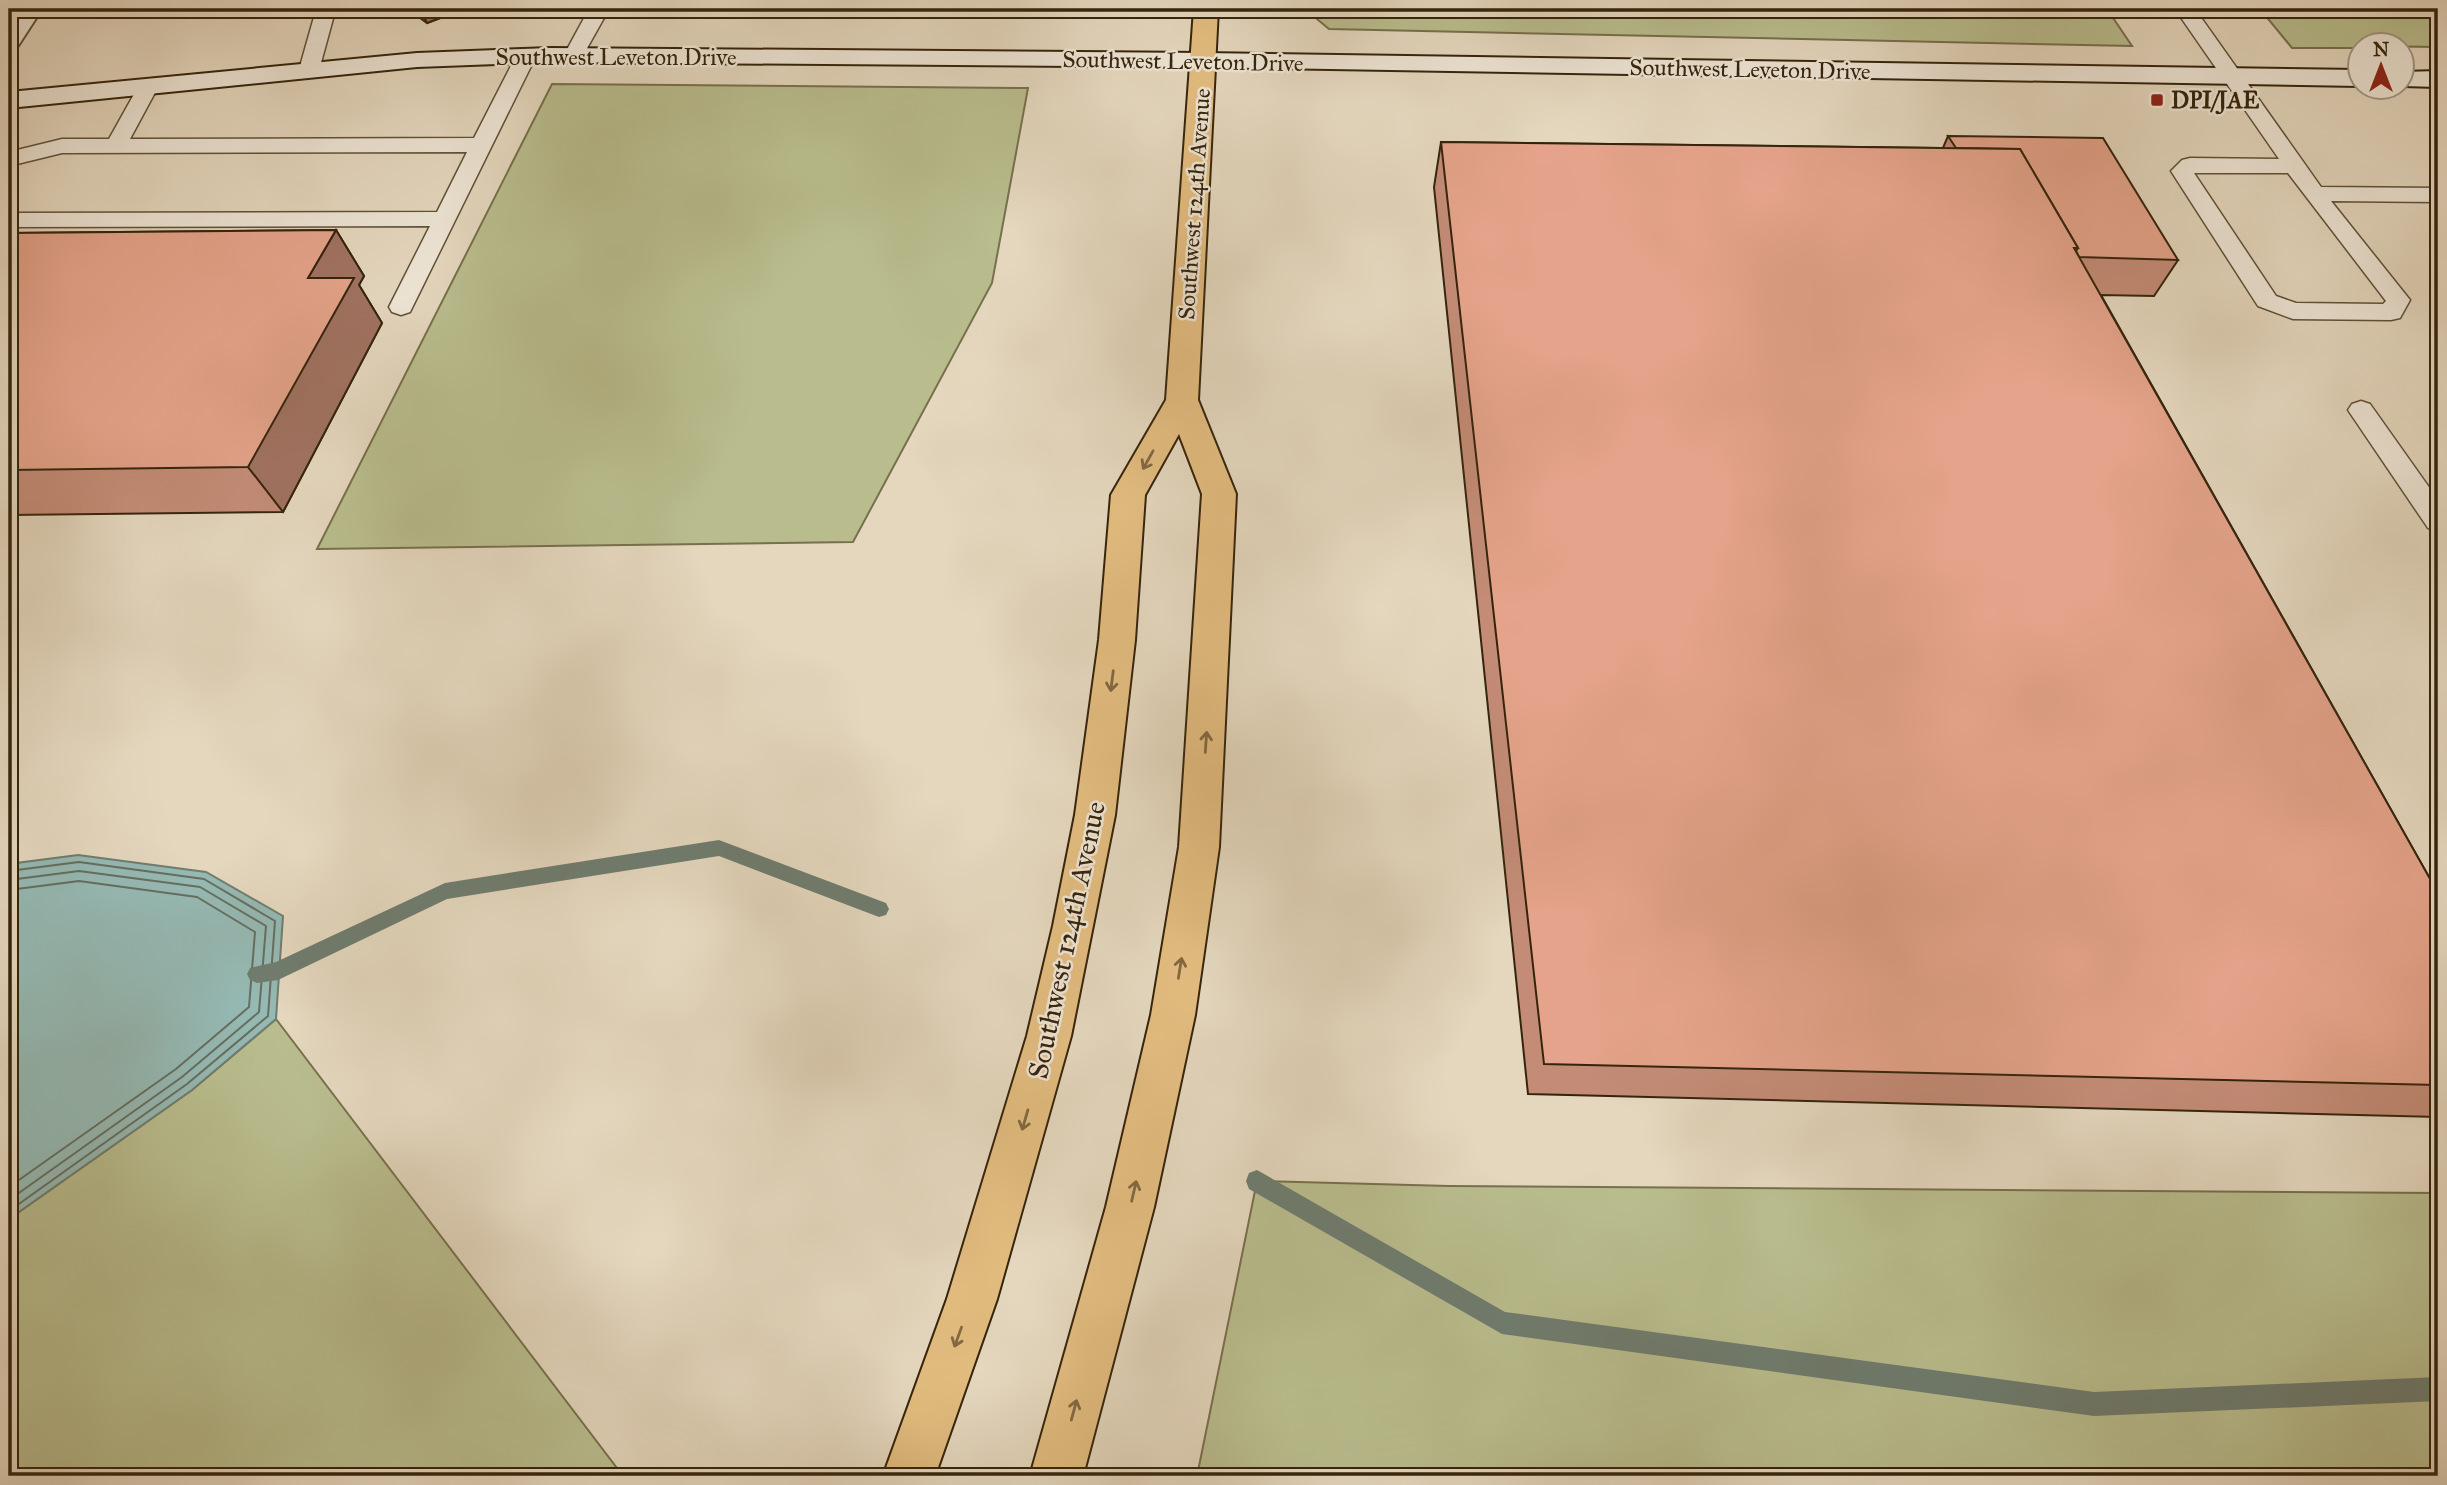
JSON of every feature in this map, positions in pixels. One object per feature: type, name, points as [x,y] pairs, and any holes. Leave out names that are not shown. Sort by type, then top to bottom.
[{"type":"main road","name":"Southwest 124th Avenue","points":[[1056,1476],[1130,1207],[1173,1015],[1199,847],[1219,494],[1182,400],[1206,9]]},
{"type":"main road","name":"Southwest 124th Avenue","points":[[909,1476],[972,1299],[1049,1036],[1069,950],[1095,816],[1118,640],[1128,495],[1182,400]]},
{"type":"street","points":[[9,41],[30,9]]},
{"type":"street","name":"Southwest Leveton Drive","points":[[9,100],[416,60],[526,55],[1203,60],[2346,78]]},
{"type":"street","points":[[2416,79],[2438,79]]},
{"type":"lane","points":[[309,70],[324,15],[316,9]]},
{"type":"lane","points":[[573,55],[599,9]]},
{"type":"lane","points":[[2185,9],[2234,76],[2314,194],[2398,300],[2391,312],[2293,311],[2267,301],[2182,171],[2190,164],[2295,166]]},
{"type":"lane","points":[[401,307],[526,55]]},
{"type":"lane","points":[[116,146],[148,87]]},
{"type":"lane","points":[[9,159],[62,146],[481,145]]},
{"type":"lane","points":[[2314,194],[2438,195]]},
{"type":"lane","points":[[9,220],[444,219]]},
{"type":"lane","points":[[2361,410],[2438,521]]},
{"type":"green space","points":[[1305,9],[2107,9],[2132,46],[1329,29]]},
{"type":"green space","points":[[2260,9],[2438,9],[2438,47],[2416,47],[2416,32],[2346,32],[2346,48],[2292,48]]},
{"type":"green space","points":[[552,84],[1028,88],[992,283],[853,542],[317,549]]},
{"type":"green space","points":[[276,1019],[623,1476],[9,1476],[9,1219],[192,1090]]},
{"type":"green space","points":[[1257,1181],[1449,1186],[2438,1193],[2438,1476],[1197,1476]]},
{"type":"water","points":[[78,855],[206,872],[283,916],[276,1019],[192,1090],[9,1219],[9,864]]},
{"type":"building","points":[[1948,136],[2103,138],[2178,260],[2079,257],[2076,251],[2078,248],[2020,149],[1956,148]]},
{"type":"building","points":[[1441,142],[2020,149],[2438,893],[2438,1085],[1544,1064]]},
{"type":"building","points":[[336,230],[308,278],[354,278],[248,467],[9,470],[9,233]]},
{"type":"waterway","points":[[257,974],[278,971],[445,891],[719,848],[879,909]]},
{"type":"waterway","points":[[1257,1181],[1502,1323],[2094,1404],[2438,1389]]},
{"type":"place","name":"DPI/JAE","points":[[2157,100]]}]
